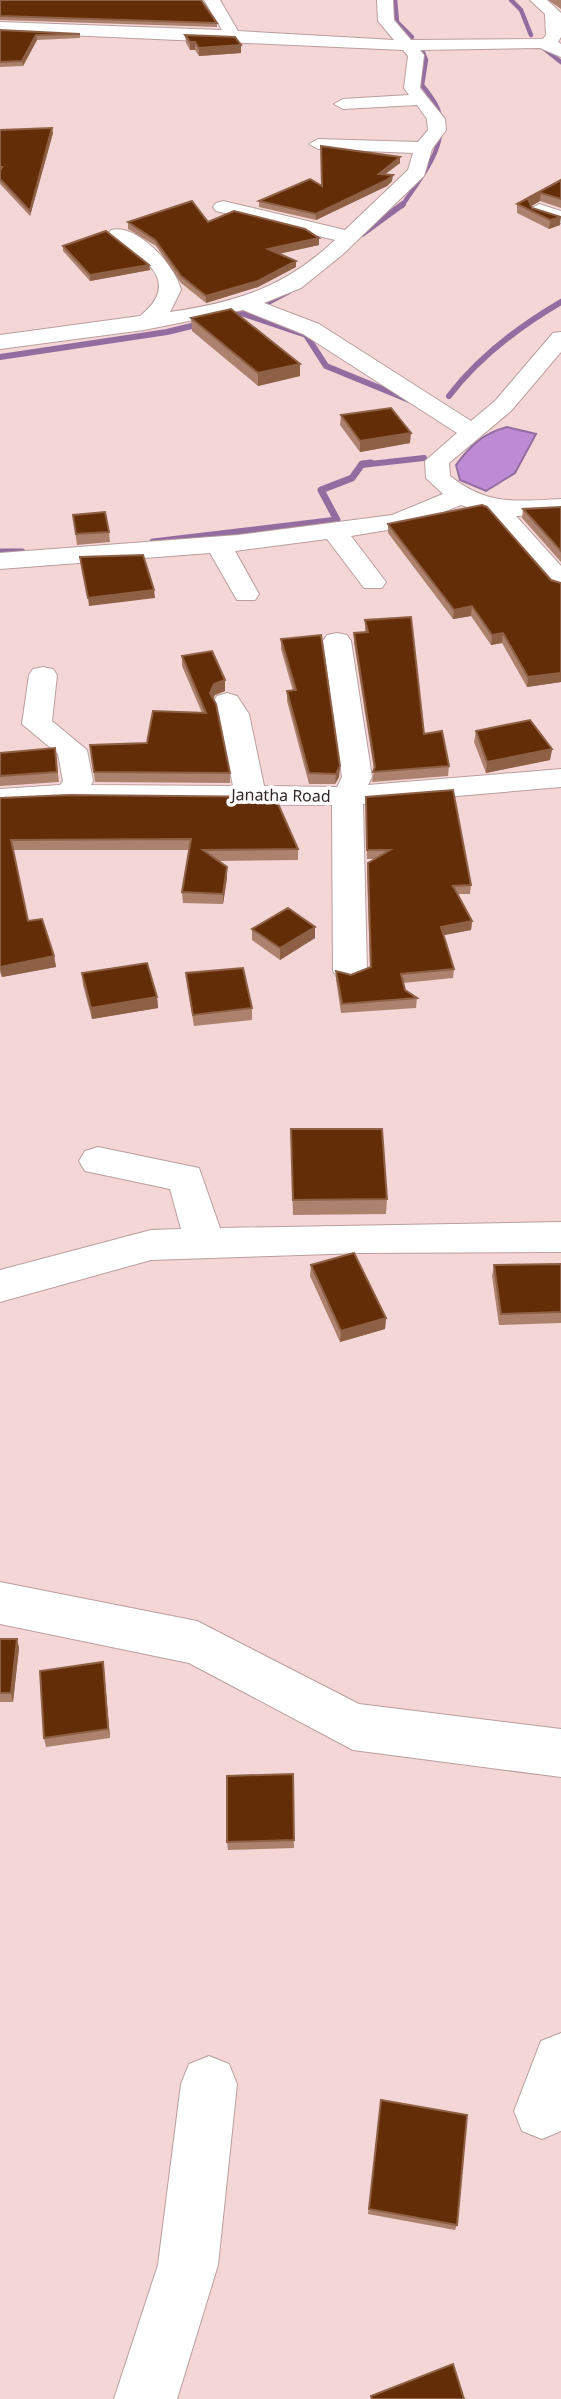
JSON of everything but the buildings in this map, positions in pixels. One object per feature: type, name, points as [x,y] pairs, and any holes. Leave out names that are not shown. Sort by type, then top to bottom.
[{"type":"street","points":[[212,0],[233,35]]},
{"type":"street","points":[[0,342],[144,324],[245,303],[294,284],[349,237],[417,172],[423,148],[437,130],[436,119],[412,88],[416,55],[386,22],[386,0]]},
{"type":"street","points":[[0,27],[233,35],[405,45],[554,48],[553,13],[538,0]]},
{"type":"street","points":[[134,11],[141,33]]},
{"type":"street","points":[[343,104],[420,100]]},
{"type":"street","points":[[318,144],[423,148]]},
{"type":"street","points":[[223,207],[349,237]]},
{"type":"street","points":[[539,210],[561,217]]},
{"type":"street","points":[[118,233],[162,267],[167,278],[170,292],[168,301],[144,324]]},
{"type":"street","points":[[245,303],[311,329],[472,432]]},
{"type":"street","points":[[561,338],[503,406],[437,461],[438,478],[460,496],[497,509],[561,506]]},
{"type":"street","points":[[0,561],[218,544],[397,522],[460,496]]},
{"type":"street","points":[[497,509],[561,582]]},
{"type":"street","points":[[334,530],[373,582]]},
{"type":"street","points":[[218,544],[246,594]]},
{"type":"street","points":[[337,641],[357,777],[347,796],[350,971]]},
{"type":"street","points":[[43,675],[37,724],[72,750],[78,781],[70,794]]},
{"type":"street","points":[[227,702],[234,714],[250,793]]},
{"type":"street","name":"Janatha Road","points":[[0,798],[70,794],[250,793],[347,796],[402,794],[561,778]]},
{"type":"street","points":[[99,1161],[186,1178],[205,1244]]},
{"type":"street","points":[[0,1286],[151,1245],[561,1237]]},
{"type":"street","points":[[0,1604],[197,1643],[353,1727],[561,1753]]},
{"type":"street","points":[[542,2111],[561,2061]]},
{"type":"street","points":[[145,2399],[152,2386],[188,2265],[209,2084]]},
{"type":"shaded area","points":[[507,427],[536,434],[515,473],[486,491],[460,480],[456,465],[467,452],[484,437]]},
{"type":"waterway","points":[[395,0],[397,22],[412,37]]},
{"type":"waterway","points":[[511,0],[521,10],[531,35]]},
{"type":"waterway","points":[[537,43],[561,62]]},
{"type":"waterway","points":[[402,206],[431,162],[440,138],[438,109],[422,85],[426,60],[420,45]]},
{"type":"waterway","points":[[362,234],[403,204]]},
{"type":"waterway","points":[[268,302],[289,291]]},
{"type":"waterway","points":[[449,396],[500,344],[561,302]]},
{"type":"waterway","points":[[223,318],[244,312]]},
{"type":"waterway","points":[[241,313],[306,335],[326,366],[414,402]]},
{"type":"waterway","points":[[0,357],[167,332],[204,323]]},
{"type":"waterway","points":[[361,465],[424,458]]},
{"type":"waterway","points":[[361,465],[371,463]]},
{"type":"waterway","points":[[153,542],[337,520],[321,490],[352,478],[361,465]]},
{"type":"waterway","points":[[0,552],[22,552]]}]
